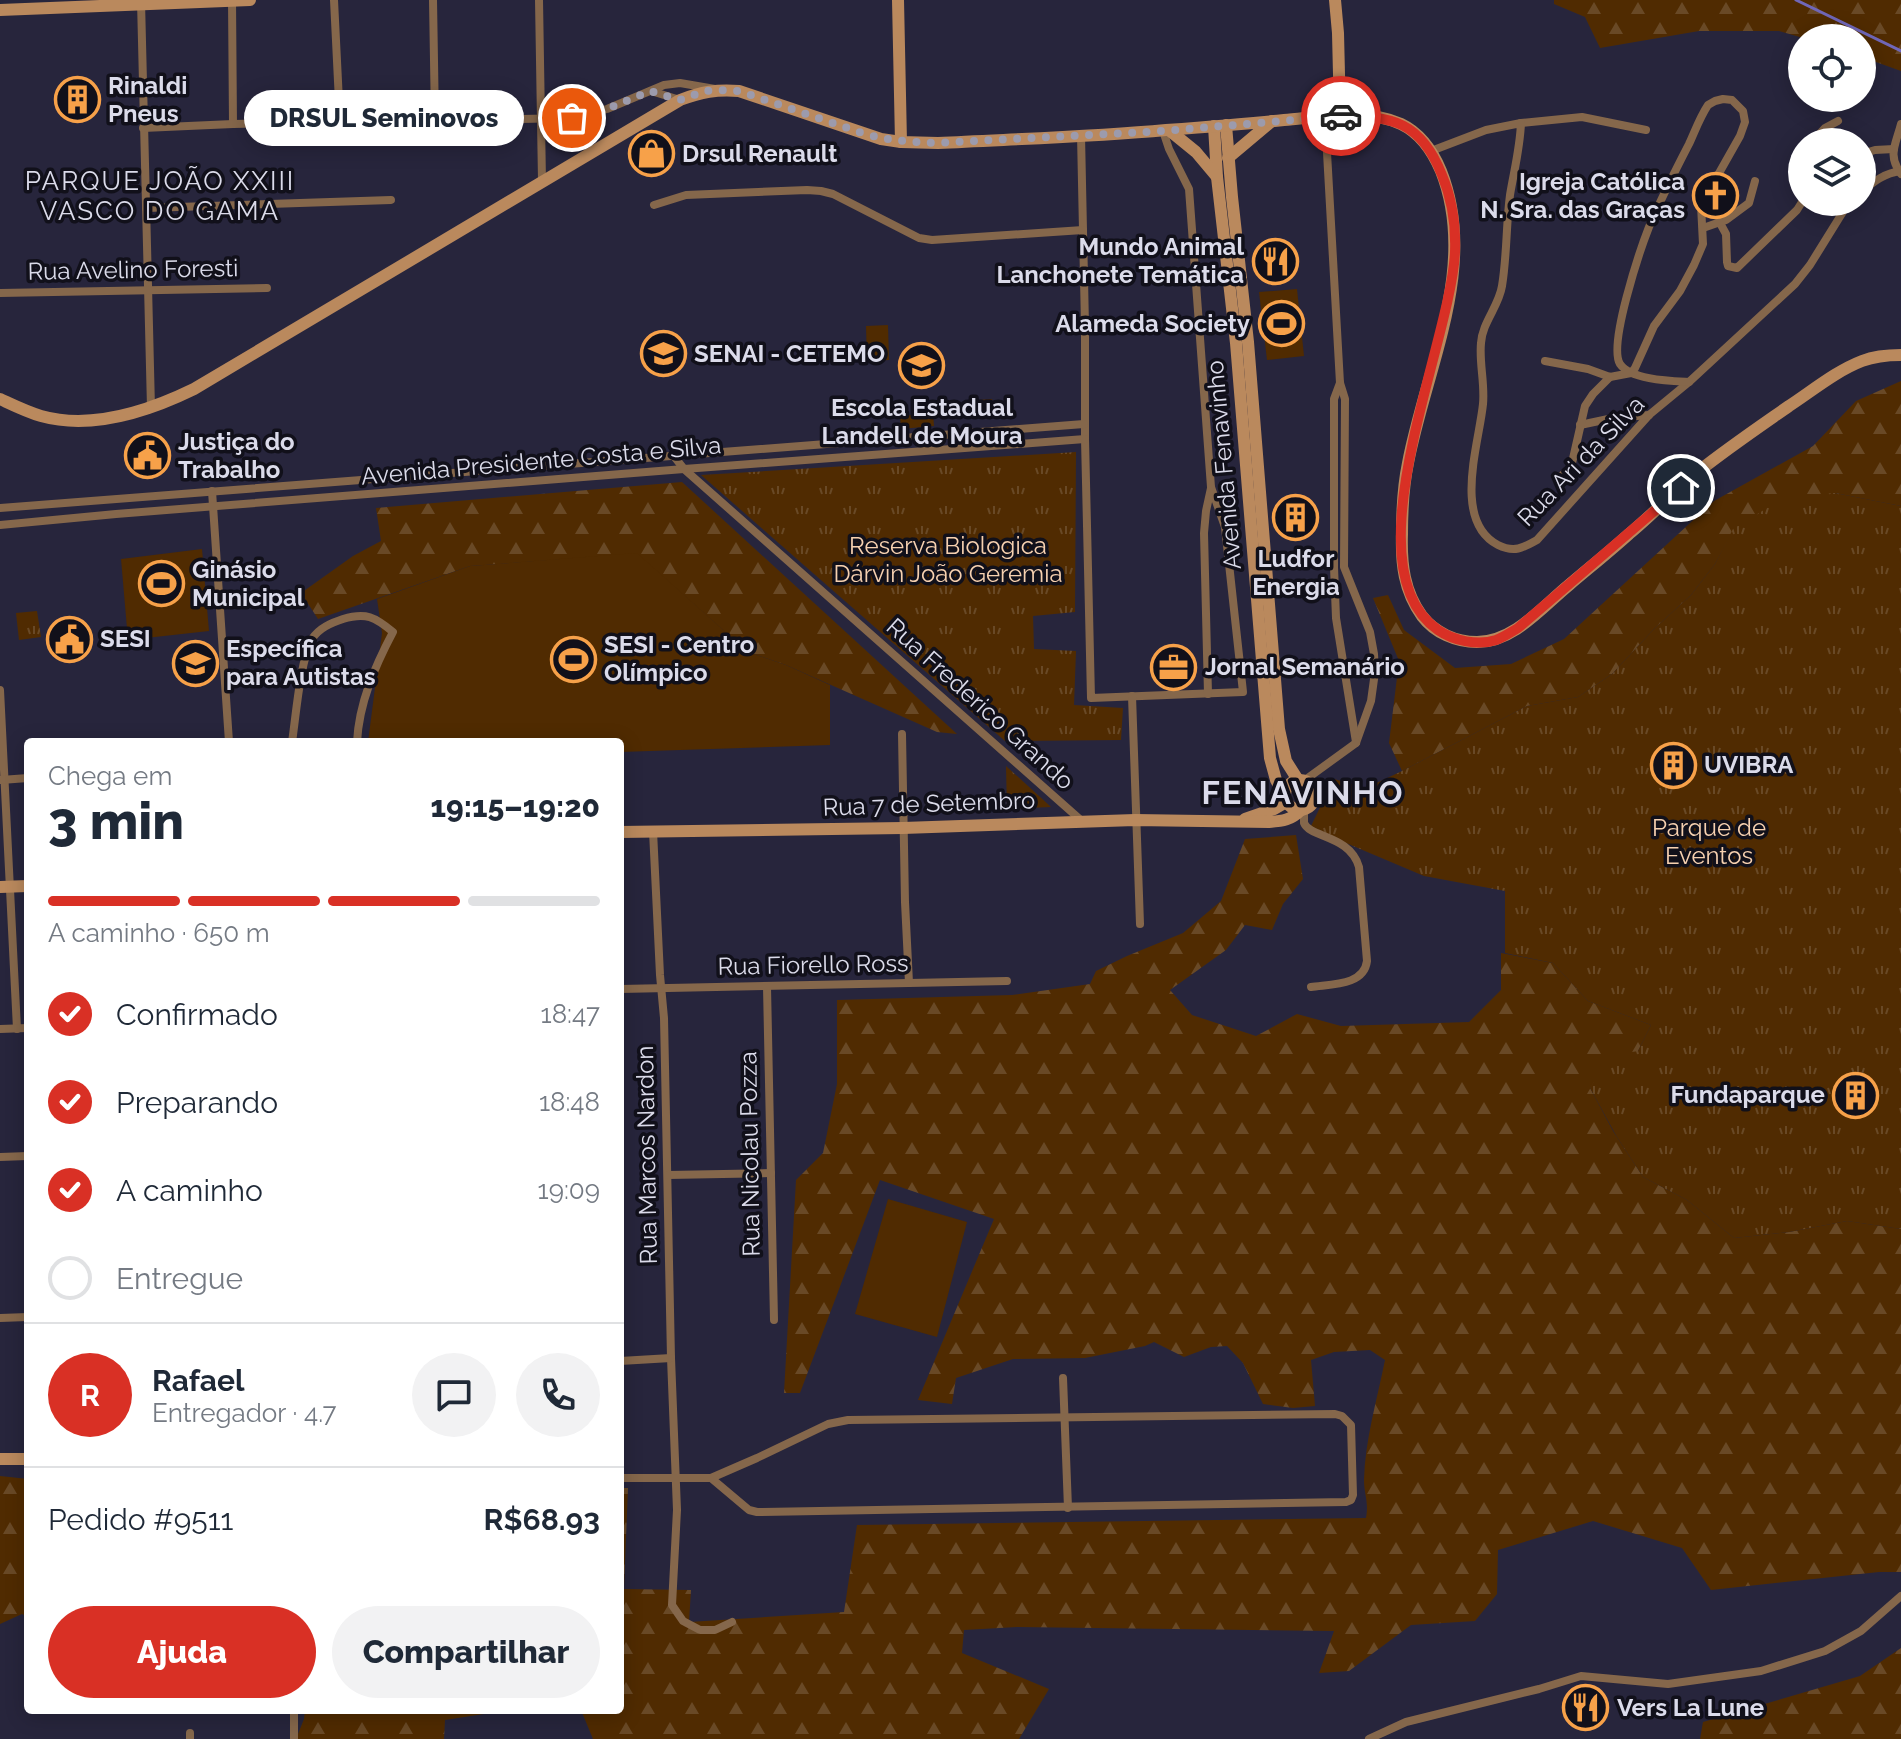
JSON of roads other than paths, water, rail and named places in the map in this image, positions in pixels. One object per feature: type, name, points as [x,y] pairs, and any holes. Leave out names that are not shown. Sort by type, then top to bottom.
[{"type":"main road","points":[[0,10],[40,4],[250,0]]},
{"type":"main road","points":[[898,0],[901,142]]},
{"type":"main road","points":[[1335,0],[1340,116]]},
{"type":"main road","points":[[0,399],[41,416],[61,420],[109,418],[151,408],[194,389],[680,100],[705,91],[719,90],[739,91],[881,139],[901,142],[938,143],[1166,130],[1340,116],[1387,119],[1413,131],[1431,151],[1441,172],[1450,201],[1455,253],[1446,310],[1408,464],[1402,504],[1402,567],[1408,591],[1427,622],[1457,640],[1495,640],[1518,628],[1700,471],[1769,420],[1850,366],[1875,357],[1901,355]]},
{"type":"main road","points":[[1228,158],[1272,121]]},
{"type":"main road","name":"Avenida Fenavinho","points":[[1220,125],[1228,158],[1226,198],[1260,558],[1271,700],[1270,758],[1285,800]]},
{"type":"main road","name":"Avenida Fenavinho","points":[[1220,125],[1217,177],[1226,198]]},
{"type":"main road","points":[[1166,130],[1196,152],[1217,177]]},
{"type":"main road","name":"Avenida Fenavinho","points":[[1260,558],[1275,673],[1271,700],[1286,761],[1301,780]]},
{"type":"main road","points":[[1301,780],[1313,787],[1315,797],[1311,806],[1303,810],[1292,808],[1285,800],[1289,784],[1301,780]]},
{"type":"main road","name":"Rua 7 de Setembro","points":[[1239,822],[1274,809],[1285,800]]},
{"type":"main road","name":"Rua 7 de Setembro","points":[[624,832],[903,828],[1135,820],[1286,821],[1303,810]]},
{"type":"main road","points":[[0,1459],[24,1459]]},
{"type":"street","points":[[232,0],[233,124]]},
{"type":"street","points":[[334,0],[340,122]]},
{"type":"street","points":[[433,0],[435,121]]},
{"type":"street","points":[[539,0],[542,181]]},
{"type":"street","points":[[141,2],[151,408]]},
{"type":"street","points":[[143,128],[572,118],[592,114],[664,85],[680,83],[719,90]]},
{"type":"street","points":[[650,91],[680,100]]},
{"type":"street","points":[[1545,361],[1588,369],[1610,377],[1631,373],[1654,326],[1680,291],[1703,244],[1701,205],[1745,122],[1743,111],[1732,100],[1715,101],[1703,113],[1650,225],[1618,333],[1617,358],[1622,367],[1631,373],[1652,378],[1689,382]]},
{"type":"street","points":[[1301,780],[1356,743],[1371,701],[1375,672],[1370,632],[1344,567],[1345,399],[1340,383],[1325,117]]},
{"type":"street","points":[[1431,151],[1486,130],[1582,117],[1646,130]]},
{"type":"street","points":[[1825,128],[1838,121]]},
{"type":"street","name":"Rua Ari da Silva","points":[[1521,123],[1510,194],[1501,296],[1483,332],[1481,343],[1483,404],[1472,476],[1472,500],[1478,527],[1492,542],[1508,550],[1521,549],[1537,540],[1649,415],[1795,284],[1840,216]]},
{"type":"street","points":[[1876,180],[1884,175],[1900,172],[1893,161],[1901,124]]},
{"type":"street","points":[[1081,135],[1091,698],[1243,692],[1225,527],[1211,487],[1189,189],[1169,149],[1166,130]]},
{"type":"street","points":[[1876,150],[1894,149]]},
{"type":"street","points":[[1703,228],[1720,223],[1749,203],[1755,181]]},
{"type":"street","points":[[654,205],[686,195],[807,190],[833,194],[919,238],[932,240],[1083,230]]},
{"type":"street","points":[[146,208],[391,200]]},
{"type":"street","points":[[1720,223],[1726,234],[1728,266],[1737,268],[1791,216]]},
{"type":"street","name":"Rua Avelino Foresti","points":[[0,293],[267,288]]},
{"type":"street","points":[[1557,480],[1572,463],[1585,406],[1610,377]]},
{"type":"street","points":[[1340,383],[1334,399],[1336,618],[1356,743]]},
{"type":"street","points":[[1580,425],[1649,415]]},
{"type":"street","name":"Avenida Presidente Costa e Silva","points":[[0,508],[1084,424]]},
{"type":"street","points":[[902,438],[903,453]]},
{"type":"street","name":"Avenida Presidente Costa e Silva","points":[[0,525],[1085,439]]},
{"type":"street","points":[[847,442],[849,457]]},
{"type":"street","name":"Rua Frederico Grando","points":[[673,455],[684,469],[1083,822]]},
{"type":"street","points":[[389,477],[391,493]]},
{"type":"street","points":[[1208,694],[1204,533],[1211,487]]},
{"type":"street","points":[[212,491],[229,738]]},
{"type":"street","points":[[115,500],[116,514]]},
{"type":"street","points":[[293,738],[307,651],[313,638],[333,622],[366,615],[377,618],[393,632],[366,694],[357,738]]},
{"type":"street","points":[[1275,673],[1343,663]]},
{"type":"street","points":[[0,690],[5,887],[17,1029]]},
{"type":"street","points":[[1132,696],[1140,924]]},
{"type":"street","points":[[902,734],[909,983]]},
{"type":"street","points":[[2,780],[24,778]]},
{"type":"street","points":[[1303,810],[1306,827],[1341,844],[1356,857],[1367,961],[1359,977],[1311,987]]},
{"type":"street","name":"Rua Marcos Nardon","points":[[653,831],[664,1018],[677,1530],[672,1605],[683,1621],[700,1630],[715,1630],[732,1622]]},
{"type":"street","name":"Rua Fiorello Ross","points":[[624,989],[1007,981]]},
{"type":"street","name":"Rua Nicolau Pozza","points":[[767,987],[774,1320]]},
{"type":"street","points":[[0,1029],[24,1028]]},
{"type":"street","points":[[0,1157],[24,1156]]},
{"type":"street","points":[[668,1175],[771,1173]]},
{"type":"street","points":[[0,1318],[24,1317]]},
{"type":"street","points":[[624,1361],[671,1358]]},
{"type":"street","points":[[1063,1378],[1068,1508]]},
{"type":"street","points":[[624,1478],[711,1478],[828,1424],[848,1420],[1335,1414],[1349,1420],[1351,1425],[1353,1495],[1346,1502],[757,1512],[749,1510],[711,1478]]},
{"type":"street","points":[[1369,1739],[1406,1722],[1581,1676],[1668,1684],[1761,1671],[1825,1651],[1861,1631],[1901,1596]]},
{"type":"street","points":[[294,1714],[294,1739]]},
{"type":"waterway","points":[[1796,0],[1901,51]]},
{"type":"place","name":"Rinaldi Pneus","points":[[77,100]]},
{"type":"place","name":"DRSUL Seminovos","points":[[572,118]]},
{"type":"place","name":"Drsul Renault","points":[[651,154]]},
{"type":"place","name":"Igreja Católica N. Sra. das Graças","points":[[1716,196]]},
{"type":"place","name":"Mundo Animal Lanchonete Temática","points":[[1275,261]]},
{"type":"place","name":"Alameda Society","points":[[1281,324]]},
{"type":"place","name":"SENAI - CETEMO","points":[[663,354]]},
{"type":"place","name":"Escola Estadual Landell de Moura","points":[[922,366]]},
{"type":"place","name":"Justiça do Trabalho","points":[[147,456]]},
{"type":"place","name":"Ludfor Energia","points":[[1296,517]]},
{"type":"place","name":"Ginásio Municipal","points":[[161,584]]},
{"type":"place","name":"SESI","points":[[69,639]]},
{"type":"place","name":"SESI - Centro Olímpico","points":[[573,659]]},
{"type":"place","name":"Específica para Autistas","points":[[195,663]]},
{"type":"place","name":"Jornal Semanário","points":[[1174,667]]},
{"type":"place","name":"UVIBRA","points":[[1673,765]]},
{"type":"place","name":"Fundaparque","points":[[1856,1095]]},
{"type":"place","name":"Vers La Lune","points":[[1586,1708]]},
{"type":"district","name":"PARQUE JOÃO XXIII VASCO DO GAMA","points":[[160,196]]},
{"type":"district","name":"FENAVINHO","points":[[1303,793]]},
{"type":"park label","name":"Reserva Biologica Dárvin João Geremia","points":[[948,560]]},
{"type":"park label","name":"Parque de Eventos","points":[[1709,842]]}]
